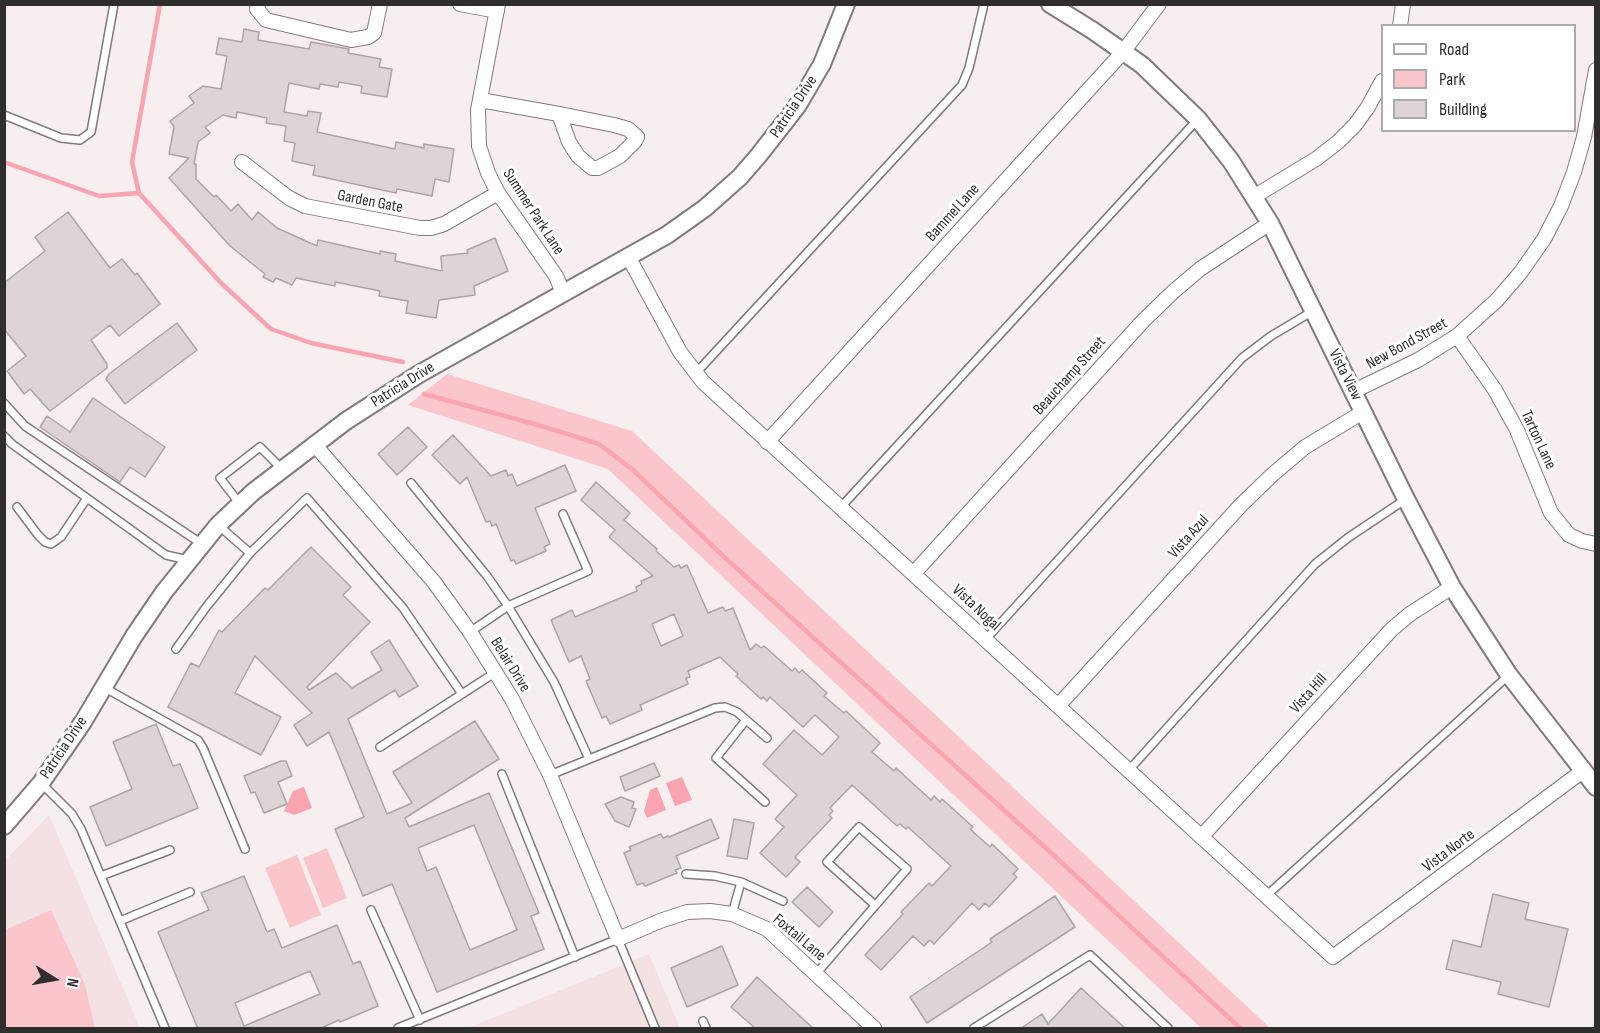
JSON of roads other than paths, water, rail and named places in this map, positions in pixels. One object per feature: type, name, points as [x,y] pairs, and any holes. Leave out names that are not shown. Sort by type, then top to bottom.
[{"type":"street","points":[[258,4],[257,9],[266,20],[351,40],[368,37],[374,33],[380,4]]},
{"type":"street","points":[[460,4],[498,8]]},
{"type":"street","name":"Patricia Drive","points":[[4,826],[41,783],[82,722],[134,636],[188,560],[218,525],[252,492],[345,422],[419,374],[629,258],[705,208],[740,177],[771,142],[798,105],[822,64],[846,4]]},
{"type":"street","name":"Vista View","points":[[1050,4],[1142,65],[1198,119],[1231,161],[1270,223],[1406,500],[1452,587],[1509,675],[1596,787]]},
{"type":"street","name":"Bammel Lane","points":[[767,442],[1123,52],[1159,4]]},
{"type":"street","points":[[1400,24],[1403,4]]},
{"type":"street","name":"Summer Park Lane","points":[[498,8],[478,110],[479,147],[498,193],[556,276],[562,293]]},
{"type":"street","name":"New Bond Street","points":[[1354,391],[1418,360],[1457,336],[1497,300],[1521,272],[1544,239],[1561,206],[1574,172],[1591,122],[1596,69]]},
{"type":"street","points":[[1255,196],[1316,159],[1338,142],[1355,125],[1381,84]]},
{"type":"street","points":[[480,100],[559,114],[614,125],[628,129],[637,137],[620,156],[598,168],[592,168],[578,156],[569,142],[559,114]]},
{"type":"street","name":"Garden Gate","points":[[242,162],[289,198],[305,206],[420,228],[444,225],[498,193]]},
{"type":"street","name":"Beauchamp Street","points":[[914,573],[1165,299],[1200,269],[1270,223]]},
{"type":"street","name":"Vista Nogal","points":[[629,258],[680,352],[703,382],[1333,957]]},
{"type":"street","name":"Tarton Lane","points":[[1457,336],[1495,390],[1517,430],[1551,513],[1569,535],[1596,544]]},
{"type":"street","name":"Vista Azul","points":[[1058,706],[1241,505],[1272,475],[1305,447],[1363,412]]},
{"type":"street","name":"Belair Drive","points":[[314,444],[434,582],[496,672],[550,775],[618,939]]},
{"type":"street","name":"Vista Hill","points":[[1201,837],[1392,629],[1410,614],[1452,587]]},
{"type":"street","name":"Vista Norte","points":[[1333,957],[1584,770]]},
{"type":"street","name":"Foxtail Lane","points":[[618,939],[687,912],[710,911],[732,914],[767,929],[874,1028]]},
{"type":"lane","points":[[4,115],[61,138],[80,140],[92,132],[114,4]]},
{"type":"lane","points":[[696,373],[962,85],[969,68],[984,4]]},
{"type":"lane","points":[[841,507],[1198,119]]},
{"type":"lane","points":[[986,639],[1242,358],[1271,336],[1312,311]]},
{"type":"lane","points":[[4,403],[25,426],[202,544]]},
{"type":"lane","points":[[4,436],[166,555],[188,560]]},
{"type":"lane","points":[[240,504],[220,478],[260,447],[282,469]]},
{"type":"lane","points":[[411,483],[487,576],[508,606],[554,682],[589,759]]},
{"type":"lane","points":[[17,507],[45,543],[51,544],[61,537],[87,498]]},
{"type":"lane","points":[[176,649],[250,553],[307,498],[402,608],[462,694]]},
{"type":"lane","points":[[1128,770],[1315,564],[1349,537],[1406,500]]},
{"type":"lane","points":[[470,632],[508,606],[588,571],[563,514]]},
{"type":"lane","points":[[218,525],[250,553]]},
{"type":"lane","points":[[380,747],[496,672]]},
{"type":"lane","points":[[1265,897],[1509,675]]},
{"type":"lane","points":[[103,687],[198,740],[245,849]]},
{"type":"lane","points":[[550,775],[715,708],[725,707],[737,712],[767,738]]},
{"type":"lane","points":[[746,720],[716,758],[765,802]]},
{"type":"lane","points":[[502,774],[575,957]]},
{"type":"lane","points":[[41,783],[72,814],[81,829],[165,1029]]},
{"type":"lane","points":[[816,974],[907,869],[859,827],[827,862],[875,905]]},
{"type":"lane","points":[[101,876],[170,850]]},
{"type":"lane","points":[[687,874],[714,876],[741,882],[783,901]]},
{"type":"lane","points":[[732,914],[741,882]]},
{"type":"lane","points":[[120,921],[190,892]]},
{"type":"lane","points":[[371,910],[420,1020]]},
{"type":"lane","points":[[398,1029],[618,939],[655,1029]]},
{"type":"lane","points":[[974,1029],[1090,955],[1168,1029]]},
{"type":"waterway","points":[[160,4],[132,162],[139,193],[221,283],[271,329],[311,343],[403,362]]},
{"type":"waterway","points":[[4,162],[99,196],[139,193]]},
{"type":"waterway","points":[[424,394],[599,444],[633,470],[722,555],[1048,850],[1240,1028]]}]
